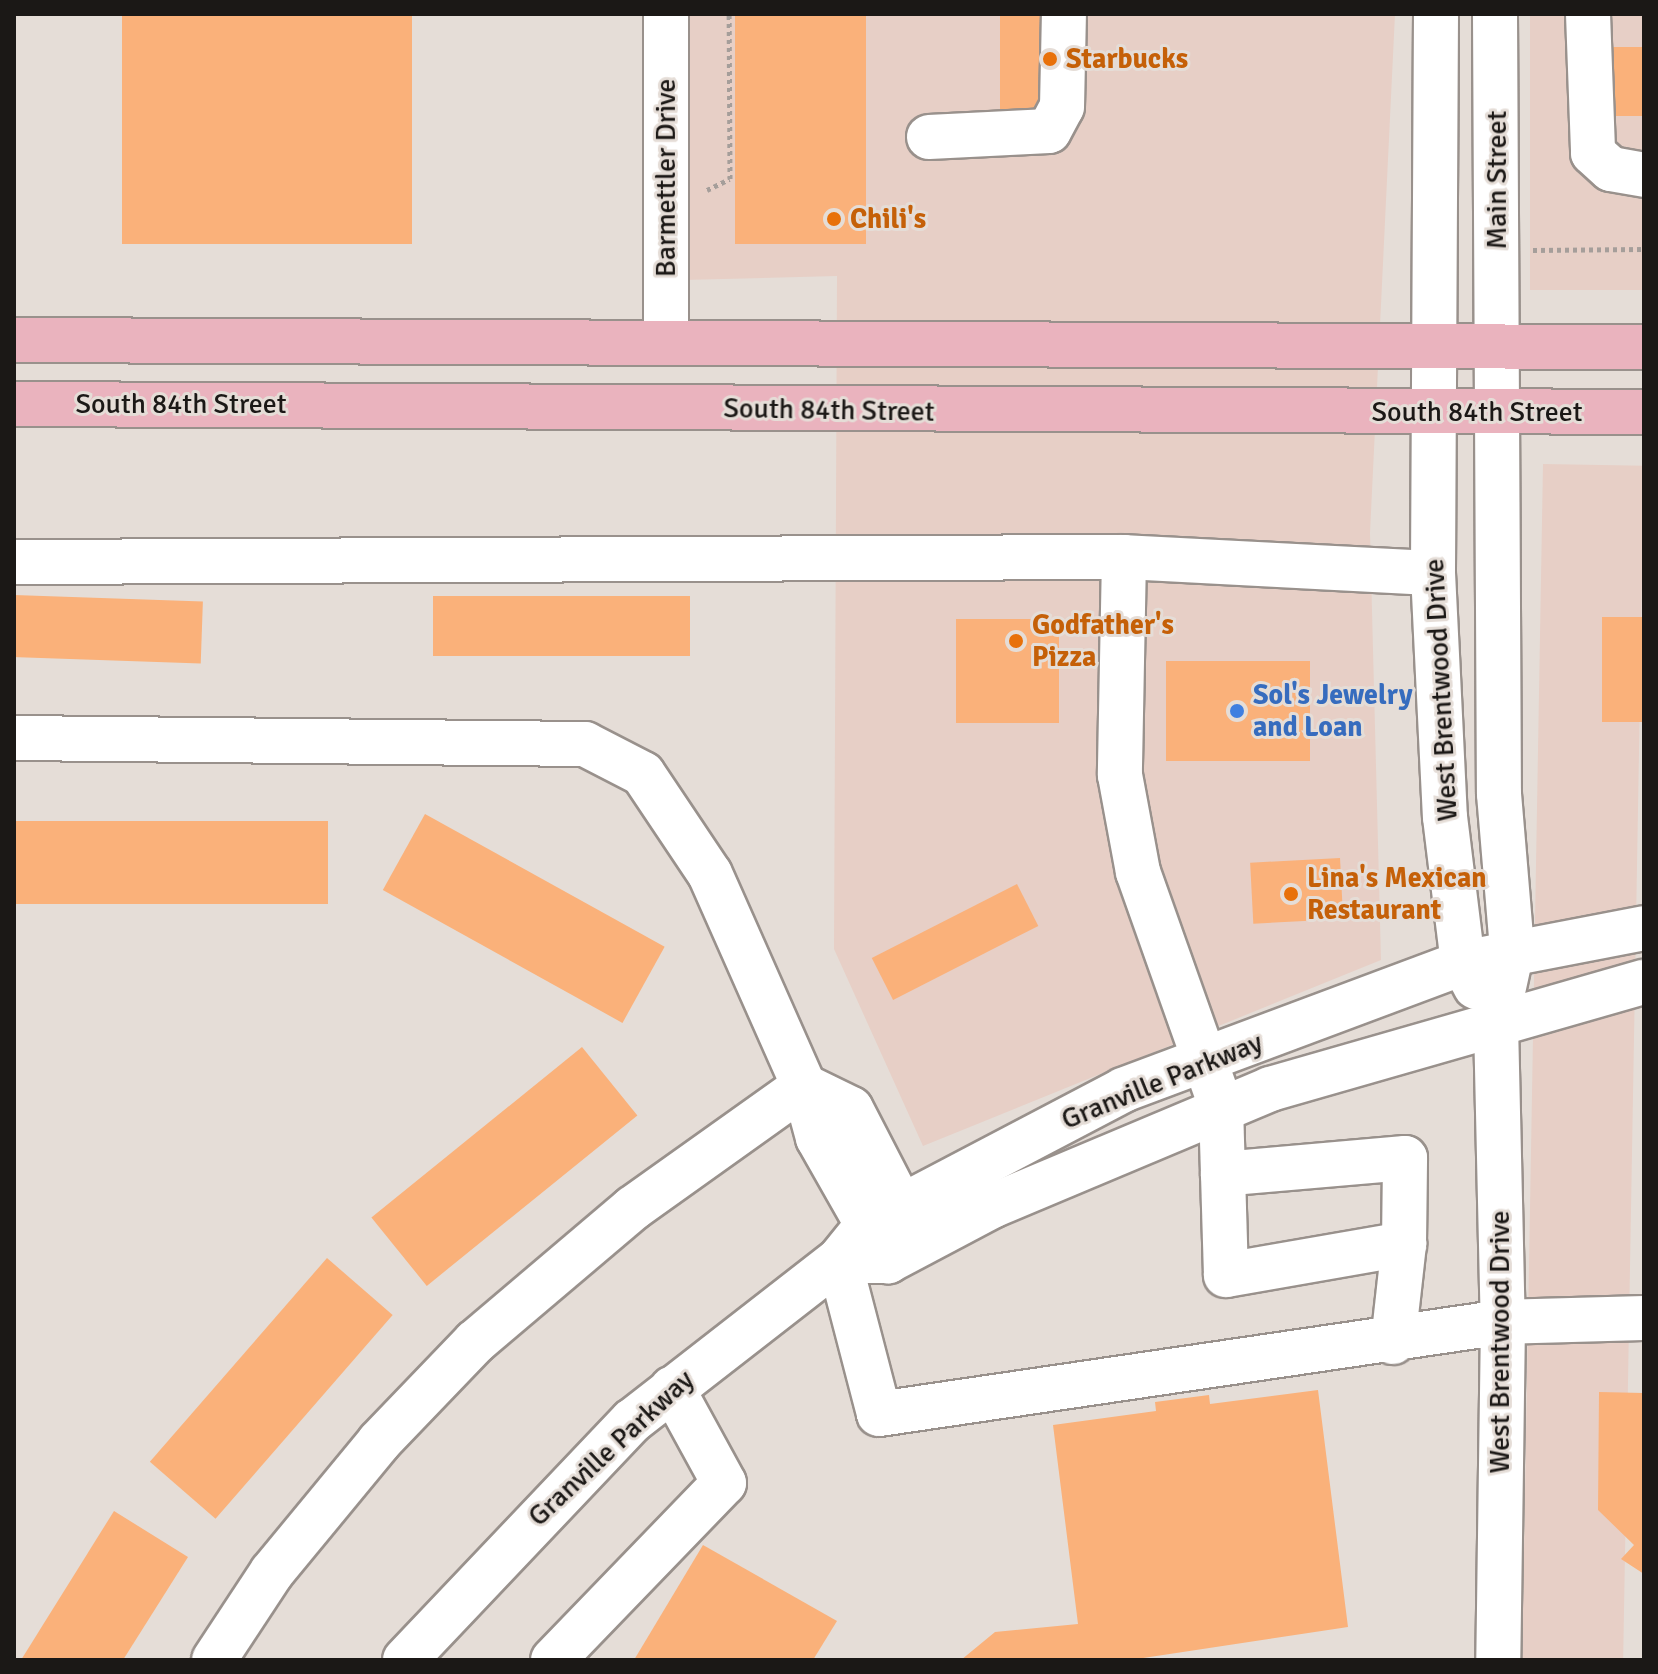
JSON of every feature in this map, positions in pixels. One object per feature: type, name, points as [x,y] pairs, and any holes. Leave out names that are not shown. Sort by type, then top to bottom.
[{"type":"main road","points":[[14,340],[1644,347]]},
{"type":"main road","name":"South 84th Street","points":[[14,404],[1644,412]]},
{"type":"street","name":"Barmettler Drive","points":[[666,14],[666,341]]},
{"type":"street","points":[[929,137],[1030,138],[1049,131],[1062,107],[1064,14]]},
{"type":"street","points":[[1436,14],[1436,347]]},
{"type":"street","name":"Main Street","points":[[1495,14],[1498,347]]},
{"type":"street","points":[[1588,14],[1593,153],[1611,169],[1644,175]]},
{"type":"street","name":"West Brentwood Drive","points":[[1436,347],[1439,411],[1433,573],[1445,817],[1463,963],[1496,1024]]},
{"type":"street","name":"West Brentwood Drive","points":[[1498,347],[1495,411],[1499,794],[1512,950],[1496,1024],[1503,1322],[1498,1660]]},
{"type":"street","points":[[14,562],[1124,557],[1433,573]]},
{"type":"street","points":[[1124,557],[1120,775],[1138,872],[1201,1062],[1221,1107],[1226,1275],[1404,1244]]},
{"type":"street","points":[[14,738],[585,744],[643,774],[710,874],[804,1086],[851,1109],[894,1233]]},
{"type":"street","name":"Granville Parkway","points":[[894,1233],[994,1155],[1123,1090],[1463,963],[1512,950],[1644,928]]},
{"type":"street","name":"Granville Parkway","points":[[405,1660],[462,1593],[672,1388],[839,1260],[894,1233],[1012,1197],[1221,1107],[1644,982]]},
{"type":"street","points":[[214,1660],[272,1572],[379,1442],[475,1342],[633,1208],[804,1086]]},
{"type":"street","points":[[994,1155],[1012,1197]]},
{"type":"street","points":[[1223,1174],[1405,1158],[1404,1244],[1393,1342]]},
{"type":"street","points":[[839,1260],[879,1414],[1393,1342],[1503,1322],[1644,1318]]},
{"type":"street","points":[[553,1660],[724,1483],[672,1388]]},
{"type":"path","points":[[707,190],[730,179],[729,14]]},
{"type":"path","points":[[1535,262],[1533,249],[1644,249]]},
{"type":"shaded area","points":[[687,14],[1395,14],[1370,533],[1381,960],[923,1146],[834,949],[837,276],[683,280]]},
{"type":"shaded area","points":[[1530,14],[1644,14],[1644,290],[1530,290]]},
{"type":"shaded area","points":[[1543,464],[1644,466],[1623,1660],[1522,1660]]},
{"type":"building","points":[[122,14],[412,14],[412,244],[122,244]]},
{"type":"building","points":[[735,14],[866,14],[866,244],[735,244]]},
{"type":"building","points":[[1000,14],[1047,14],[1047,110],[1000,110]]},
{"type":"building","points":[[1609,47],[1644,47],[1644,116],[1609,116]]},
{"type":"building","points":[[14,595],[203,602],[201,664],[14,657]]},
{"type":"building","points":[[433,596],[690,596],[690,656],[433,656]]},
{"type":"building","points":[[1602,617],[1644,617],[1644,722],[1602,722]]},
{"type":"building","points":[[956,619],[1059,619],[1059,723],[956,723]]},
{"type":"building","name":"Sol's Jewelry and Loan","points":[[1166,661],[1310,661],[1310,761],[1166,761]]},
{"type":"building","points":[[425,814],[665,947],[622,1023],[383,890]]},
{"type":"building","points":[[14,821],[328,821],[328,904],[14,904]]},
{"type":"building","points":[[1340,858],[1343,919],[1253,924],[1250,863]]},
{"type":"building","points":[[1017,884],[1038,926],[893,1000],[872,958]]},
{"type":"building","points":[[582,1047],[637,1115],[427,1286],[371,1218]]},
{"type":"building","points":[[327,1258],[393,1315],[216,1519],[150,1462]]},
{"type":"building","points":[[1318,1390],[1348,1627],[1130,1660],[961,1660],[995,1632],[1078,1624],[1053,1425],[1156,1411],[1155,1402],[1209,1395],[1210,1404]]},
{"type":"building","points":[[1599,1392],[1644,1393],[1644,1574],[1621,1559],[1634,1545],[1598,1510]]},
{"type":"building","points":[[114,1511],[188,1557],[123,1660],[21,1660]]},
{"type":"building","points":[[703,1545],[837,1621],[813,1660],[634,1660]]},
{"type":"place","name":"Starbucks","points":[[1050,59]]},
{"type":"place","name":"Chili's","points":[[834,219]]},
{"type":"place","name":"Godfather's Pizza","points":[[1016,641]]},
{"type":"place","name":"Sol's Jewelry and Loan","points":[[1237,711]]},
{"type":"place","name":"Lina's Mexican Restaurant","points":[[1291,894]]}]
